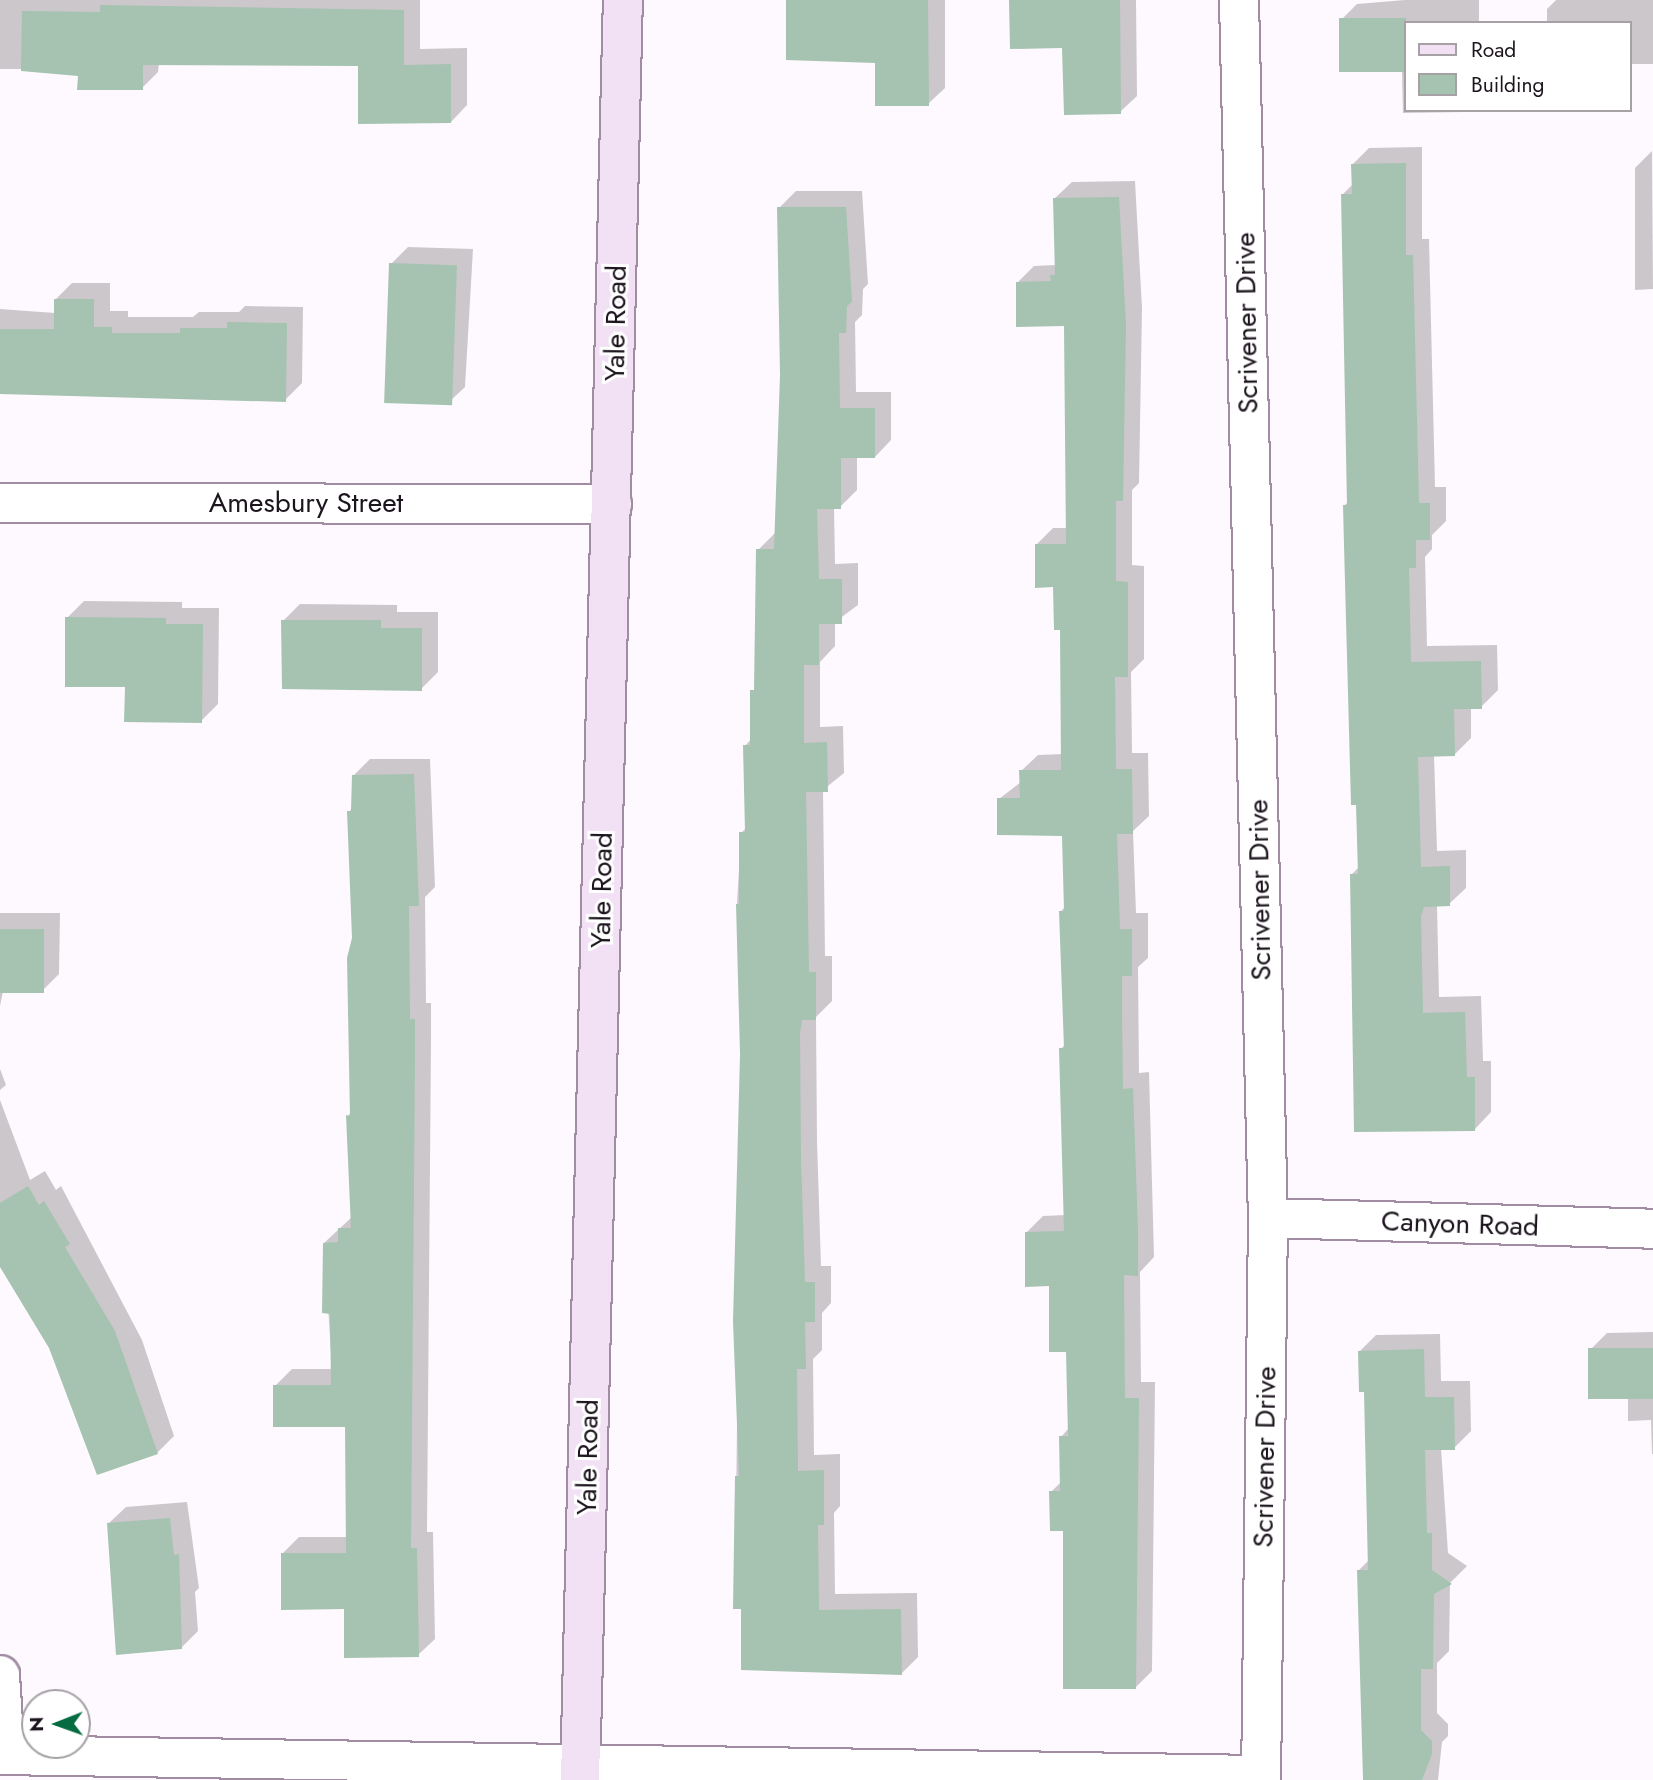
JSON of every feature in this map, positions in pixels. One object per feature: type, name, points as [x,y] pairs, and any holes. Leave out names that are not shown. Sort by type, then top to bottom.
[{"type":"main road","name":"Yale Road","points":[[580,1771],[623,0]]},
{"type":"street","name":"Scrivener Drive","points":[[1239,0],[1268,1219],[1261,1778]]},
{"type":"street","name":"Amesbury Street","points":[[0,503],[612,504]]},
{"type":"street","name":"Canyon Road","points":[[1268,1219],[1653,1229]]},
{"type":"street","points":[[0,1675],[3,1755],[580,1771],[1261,1778]]},
{"type":"building","points":[[786,0],[928,0],[929,106],[875,106],[875,63],[786,60]]},
{"type":"building","points":[[1009,0],[1120,0],[1121,114],[1064,115],[1062,48],[1010,49]]},
{"type":"building","points":[[100,5],[404,10],[404,65],[451,64],[451,123],[358,124],[358,66],[143,65],[143,90],[77,90],[78,76],[21,71],[22,11],[100,12]]},
{"type":"building","points":[[1339,18],[1406,18],[1404,72],[1339,72]]},
{"type":"building","points":[[1406,163],[1406,255],[1413,255],[1419,503],[1430,503],[1430,540],[1416,540],[1416,568],[1409,568],[1411,662],[1481,661],[1482,709],[1454,709],[1455,756],[1418,757],[1421,867],[1450,866],[1450,906],[1424,907],[1421,916],[1423,1013],[1465,1012],[1467,1077],[1475,1077],[1475,1131],[1354,1132],[1350,874],[1358,874],[1356,805],[1351,805],[1343,505],[1347,505],[1341,194],[1352,194],[1351,164]]},
{"type":"building","points":[[1119,197],[1126,325],[1123,501],[1116,501],[1116,581],[1128,582],[1128,677],[1115,677],[1116,769],[1132,769],[1133,834],[1117,834],[1120,929],[1132,929],[1132,976],[1122,976],[1122,1017],[1123,1089],[1133,1088],[1138,1230],[1138,1276],[1124,1275],[1125,1398],[1139,1398],[1136,1689],[1063,1689],[1063,1531],[1050,1531],[1049,1491],[1060,1491],[1059,1436],[1068,1436],[1066,1352],[1049,1352],[1049,1286],[1025,1287],[1025,1232],[1064,1231],[1059,1048],[1064,1048],[1059,911],[1064,911],[1062,836],[997,835],[997,798],[1020,798],[1019,770],[1061,770],[1060,630],[1054,630],[1053,587],[1035,588],[1035,544],[1066,544],[1064,326],[1016,327],[1016,282],[1051,281],[1050,275],[1055,275],[1053,198]]},
{"type":"building","points":[[777,207],[846,207],[852,302],[847,306],[846,333],[839,333],[840,408],[875,408],[875,458],[841,458],[841,509],[817,509],[819,579],[842,579],[842,624],[819,624],[819,665],[804,665],[804,743],[827,742],[828,792],[806,792],[809,972],[816,972],[816,1020],[802,1020],[800,1033],[801,1159],[805,1282],[815,1282],[815,1322],[805,1322],[806,1369],[797,1369],[798,1471],[824,1470],[824,1525],[818,1525],[819,1610],[901,1609],[902,1675],[741,1670],[741,1609],[733,1609],[735,1476],[739,1476],[733,1322],[740,1054],[736,904],[739,904],[739,832],[745,832],[743,745],[750,745],[750,690],[754,690],[756,549],[774,549],[780,375]]},
{"type":"building","points":[[389,263],[457,265],[452,405],[384,403]]},
{"type":"building","points":[[54,299],[94,299],[94,327],[112,327],[112,333],[180,333],[180,328],[227,328],[227,322],[287,323],[286,402],[0,394],[0,329],[54,329]]},
{"type":"building","points":[[65,617],[166,618],[166,624],[203,624],[202,723],[124,722],[125,687],[65,687]]},
{"type":"building","points":[[281,620],[381,620],[381,628],[422,628],[422,691],[282,689]]},
{"type":"building","points":[[414,774],[419,906],[409,906],[410,1019],[415,1019],[411,1548],[417,1548],[419,1657],[344,1658],[344,1609],[281,1610],[281,1553],[346,1553],[345,1427],[273,1427],[273,1385],[331,1385],[330,1314],[322,1313],[323,1243],[338,1242],[338,1228],[351,1228],[346,1115],[350,1116],[347,958],[352,938],[347,811],[351,811],[352,775]]},
{"type":"building","points":[[0,929],[44,929],[44,993],[0,993]]},
{"type":"building","points":[[28,1186],[39,1205],[44,1201],[70,1244],[65,1247],[115,1331],[158,1454],[97,1475],[49,1348],[0,1267],[0,1203]]},
{"type":"building","points":[[1588,1348],[1653,1348],[1653,1399],[1588,1399]]},
{"type":"building","points":[[1424,1349],[1425,1397],[1454,1397],[1455,1450],[1425,1450],[1427,1533],[1432,1533],[1432,1570],[1452,1584],[1434,1594],[1433,1669],[1421,1669],[1421,1730],[1432,1741],[1432,1754],[1422,1780],[1363,1780],[1357,1570],[1368,1570],[1364,1392],[1359,1392],[1358,1351]]},
{"type":"building","points":[[170,1518],[174,1555],[179,1554],[182,1649],[116,1655],[107,1523]]}]
